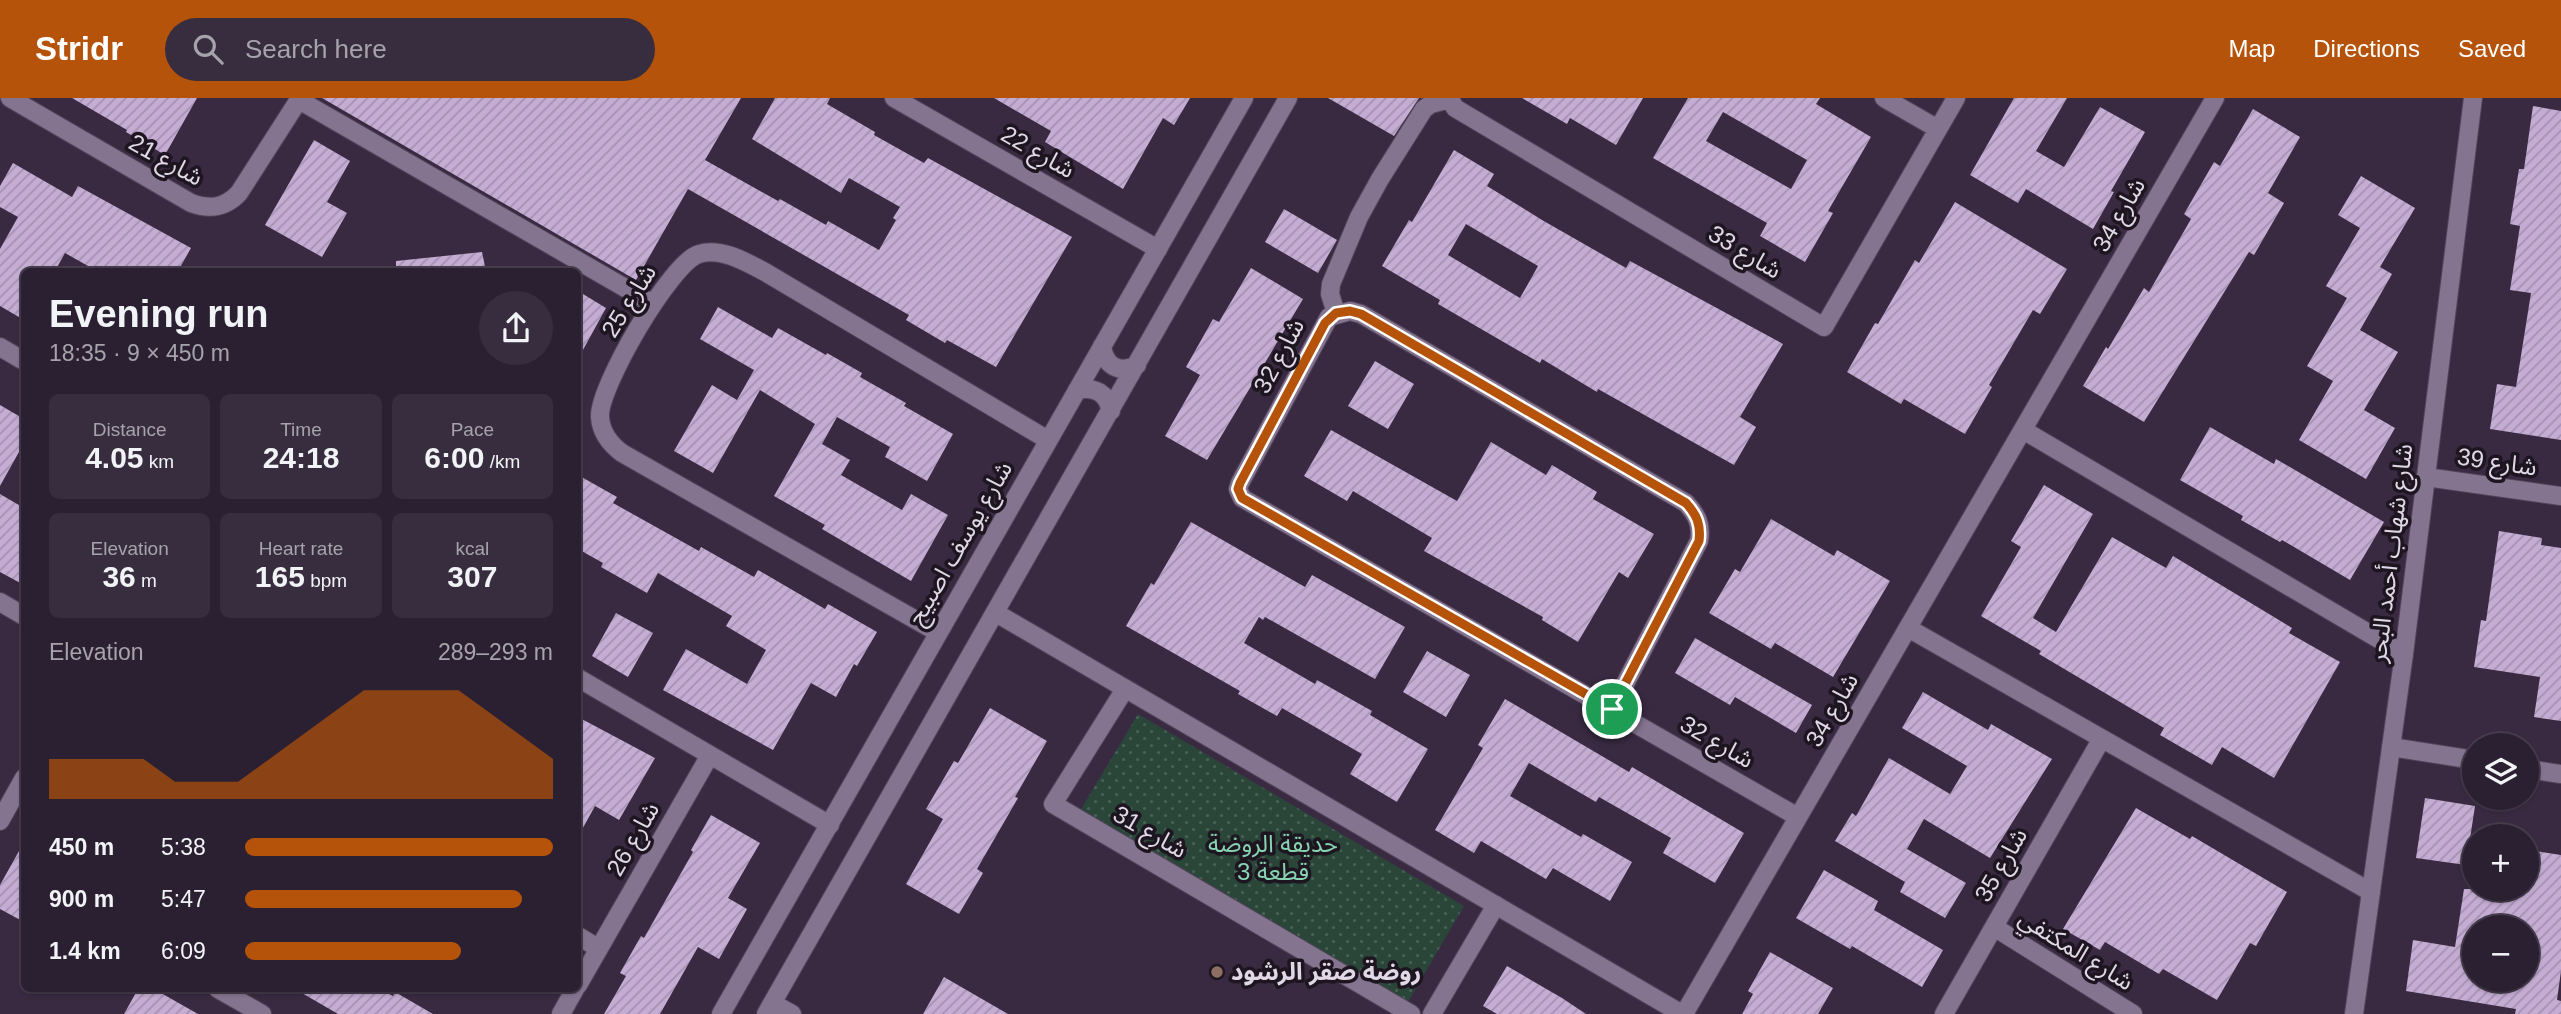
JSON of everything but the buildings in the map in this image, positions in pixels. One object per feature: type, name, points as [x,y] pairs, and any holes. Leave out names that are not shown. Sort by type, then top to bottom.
[{"type":"street","name":"شارع 21","points":[[10,98],[191,203],[209,208],[228,203],[239,193],[300,99]]},
{"type":"street","name":"شارع 22","points":[[894,98],[1158,249]]},
{"type":"street","name":"شارع يوسف اصبيح","points":[[720,1014],[1244,98]]},
{"type":"street","points":[[792,1014],[769,1008],[1288,98]]},
{"type":"street","points":[[1884,98],[1938,129]]},
{"type":"street","name":"شارع 33","points":[[1451,99],[1455,108],[1824,327],[1956,98]]},
{"type":"street","name":"شارع 34","points":[[1683,1014],[2216,98]]},
{"type":"street","name":"شارع شهاب أحمد البحر","points":[[2354,1014],[2404,654],[2473,98]]},
{"type":"street","points":[[300,99],[653,304]]},
{"type":"street","points":[[1336,313],[1330,294],[1331,284],[1359,217],[1424,110],[1436,102],[1451,99]]},
{"type":"street","name":"شارع 25","points":[[937,632],[614,447],[602,428],[600,418],[603,397],[653,304],[678,269],[694,255],[709,252],[736,258],[765,272],[1048,440]]},
{"type":"street","name":"شارع 32","points":[[1612,709],[1699,541],[1700,525],[1697,517],[1686,503],[1361,314],[1350,311],[1336,313],[1325,323],[1240,483],[1238,489],[1242,498],[1798,817]]},
{"type":"street","points":[[1102,346],[1103,356],[1109,365],[1128,370],[1137,365]]},
{"type":"street","points":[[0,347],[21,358]]},
{"type":"street","points":[[1077,390],[1086,388],[1103,394],[1111,411]]},
{"type":"street","points":[[2023,430],[2404,654]]},
{"type":"street","name":"شارع 39","points":[[2426,477],[2561,496]]},
{"type":"street","points":[[0,602],[21,614]]},
{"type":"street","points":[[996,613],[1683,1014]]},
{"type":"street","points":[[1908,628],[2371,891]]},
{"type":"street","points":[[581,680],[830,825]]},
{"type":"street","name":"شارع 31","points":[[1125,689],[1053,804],[1411,1014]]},
{"type":"street","name":"شارع 35","points":[[1944,1014],[2101,740]]},
{"type":"street","points":[[2391,747],[2462,759]]},
{"type":"street","name":"شارع 26","points":[[581,978],[710,755]]},
{"type":"street","points":[[2539,771],[2561,775]]},
{"type":"street","points":[[0,821],[21,783]]},
{"type":"street","points":[[1432,1014],[1496,905]]},
{"type":"street","name":"شارع المكتفي","points":[[1994,927],[2133,1014]]},
{"type":"street","points":[[581,938],[598,948]]},
{"type":"street","points":[[223,992],[262,1014]]},
{"type":"street","name":"شارع 26","points":[[561,1014],[573,992]]},
{"type":"green space","name":"حديقة الروضة قطعة 3","points":[[1138,714],[1464,906],[1408,1002],[1081,809]]},
{"type":"place","name":"روضة صقر الرشود","points":[[1217,972]]},
{"type":"route","points":[[1350,311],[1361,314],[1686,503],[1692,510],[1700,525],[1699,541],[1612,709],[1242,498],[1238,489],[1240,483],[1329,317],[1350,311]]}]
